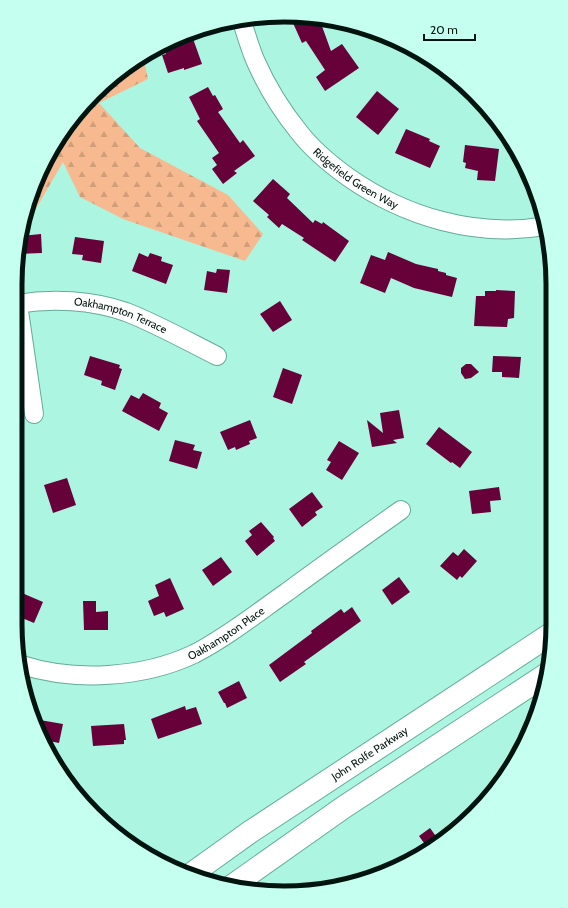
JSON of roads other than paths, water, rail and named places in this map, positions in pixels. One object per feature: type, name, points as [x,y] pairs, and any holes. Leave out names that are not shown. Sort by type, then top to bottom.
[{"type":"main road","name":"John Rolfe Parkway","points":[[196,871],[250,832],[545,638]]},
{"type":"main road","points":[[238,882],[344,807],[540,678]]},
{"type":"street","name":"Ridgefield Green Way","points":[[243,25],[256,62],[272,93],[299,132],[312,147],[336,168],[365,189],[417,214],[438,220],[466,226],[496,229],[530,229],[540,227]]},
{"type":"street","name":"Oakhampton Terrace","points":[[22,304],[54,301],[80,302],[126,312],[217,356]]},
{"type":"street","points":[[22,336],[34,414]]},
{"type":"street","name":"Oakhampton Place","points":[[25,666],[45,672],[104,676],[157,667],[193,654],[226,635],[401,510]]}]
